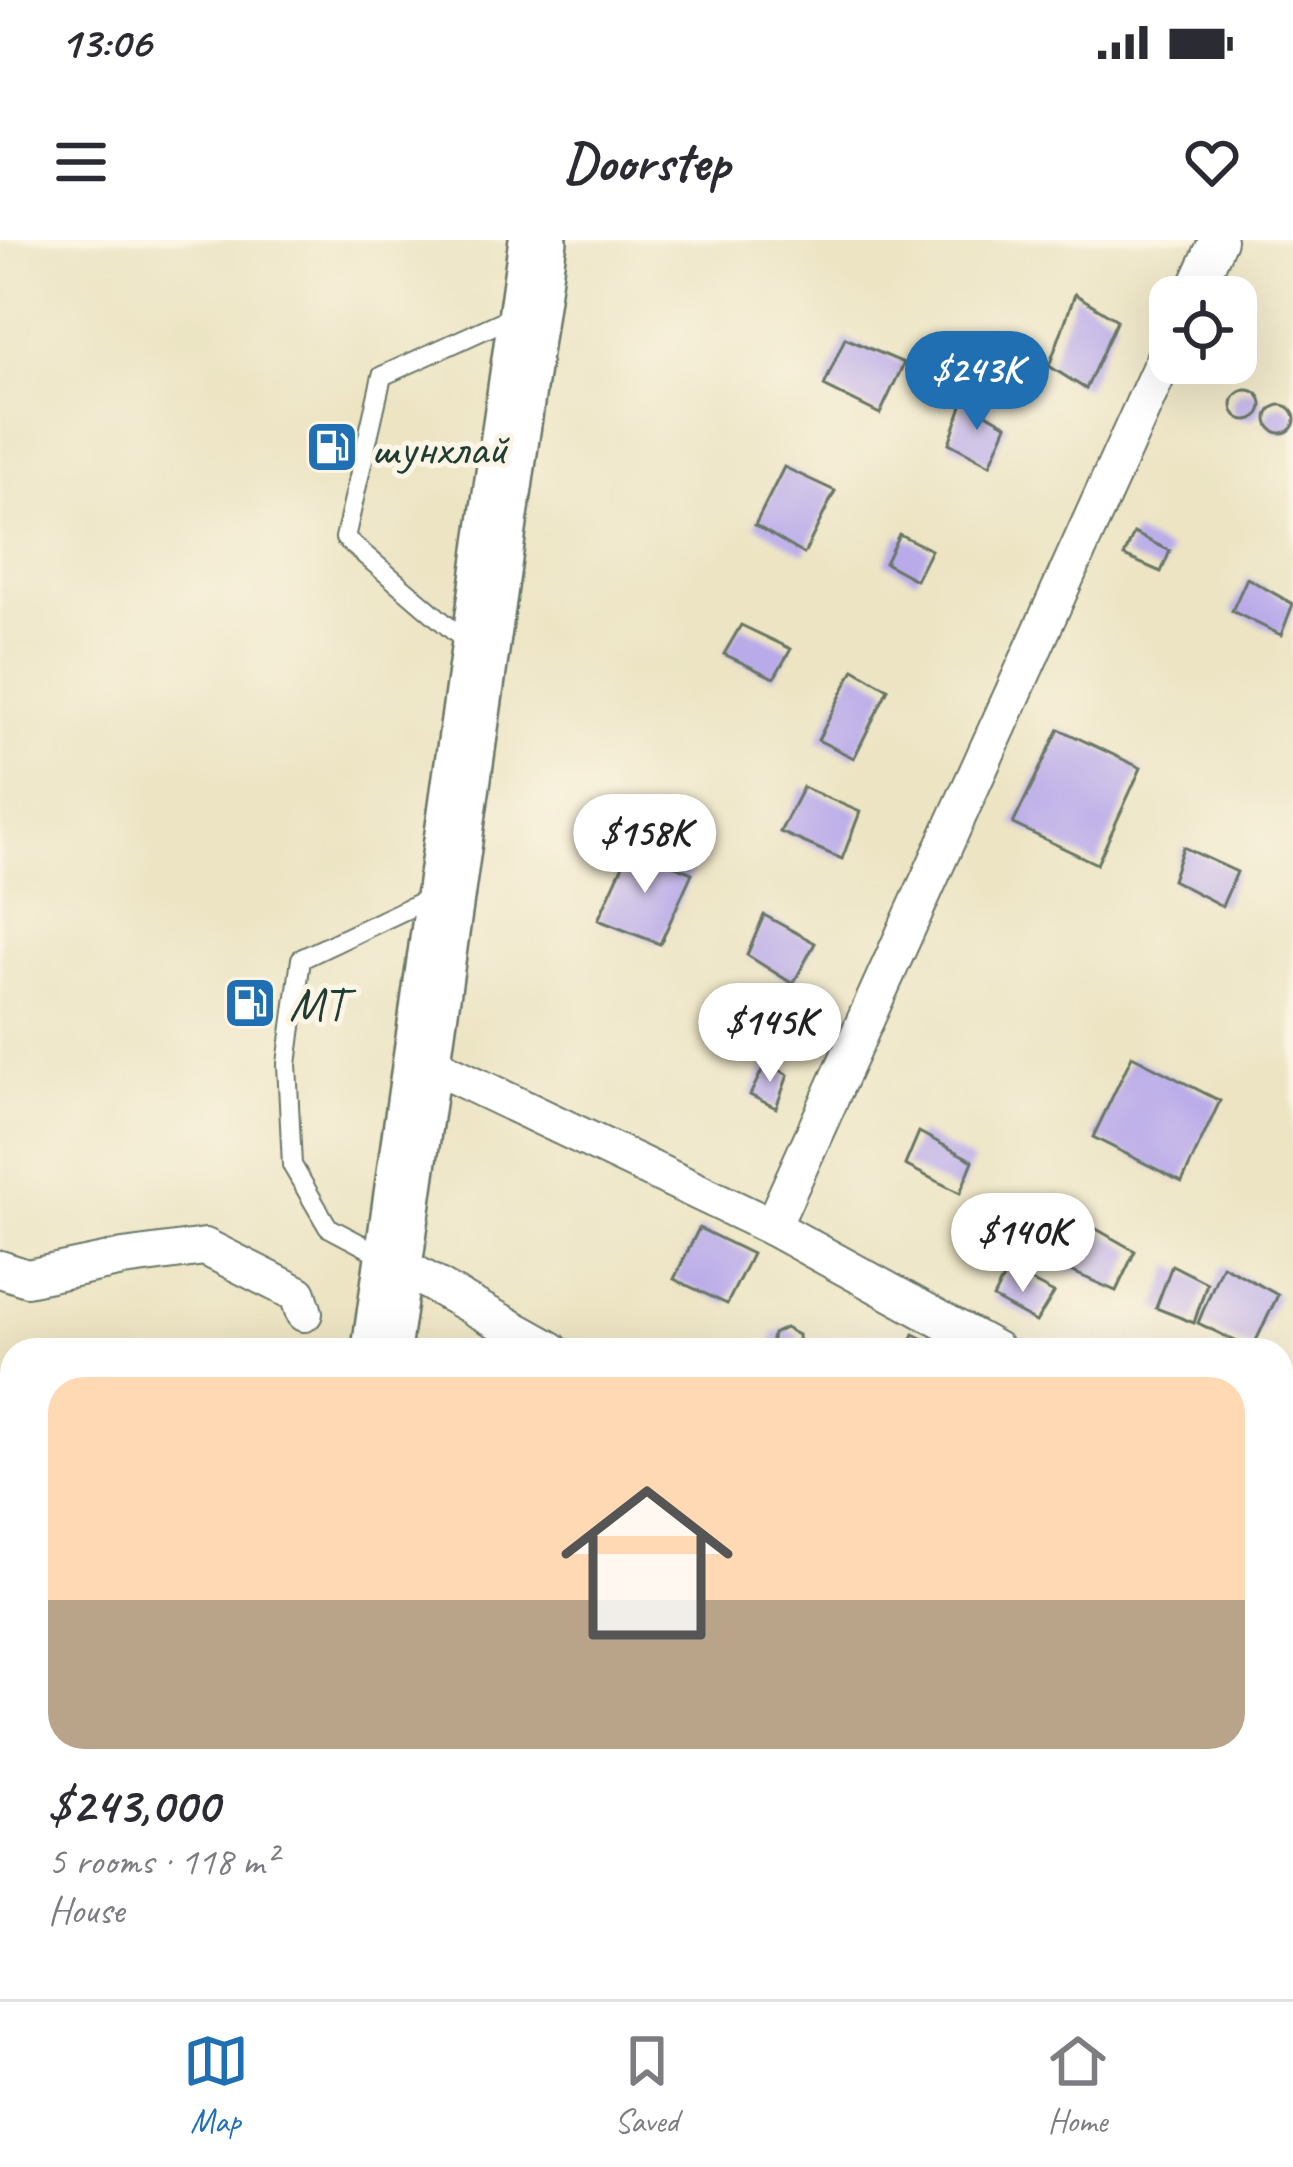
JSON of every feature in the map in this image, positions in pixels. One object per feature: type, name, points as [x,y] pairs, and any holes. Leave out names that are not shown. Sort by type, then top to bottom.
[{"type":"main road","points":[[382,1338],[538,240]]},
{"type":"street","points":[[1202,276],[1218,240]]},
{"type":"street","points":[[772,1227],[1153,384]]},
{"type":"street","points":[[422,1060],[772,1227],[974,1338]]},
{"type":"street","points":[[0,1268],[27,1278],[206,1247],[298,1294],[304,1312]]},
{"type":"street","points":[[392,1261],[530,1338]]},
{"type":"lane","points":[[480,653],[345,538],[382,376],[529,309]]},
{"type":"lane","points":[[392,1261],[328,1226],[292,1165],[287,1064],[301,959],[446,891]]},
{"type":"building","points":[[1075,294],[1117,320],[1086,389],[1049,366]]},
{"type":"building","points":[[845,338],[904,363],[880,414],[824,386]]},
{"type":"building","points":[[1247,390],[1258,394],[1262,405],[1258,416],[1247,420],[1236,416],[1232,405],[1236,394]]},
{"type":"building","points":[[964,400],[1007,425],[990,465],[949,443]]},
{"type":"building","points":[[1281,405],[1291,409],[1291,429],[1281,433],[1271,429],[1267,419],[1271,409]]},
{"type":"building","points":[[784,467],[835,491],[804,554],[755,525]]},
{"type":"building","points":[[1134,533],[1170,551],[1161,572],[1124,556]]},
{"type":"building","points":[[899,534],[931,550],[916,580],[885,563]]},
{"type":"building","points":[[1247,578],[1293,604],[1281,635],[1232,611]]},
{"type":"building","points":[[741,625],[791,649],[774,678],[724,654]]},
{"type":"building","points":[[854,669],[888,689],[854,758],[818,740]]},
{"type":"building","points":[[1059,729],[1141,768],[1097,864],[1013,824]]},
{"type":"building","points":[[803,787],[860,812],[842,859],[780,832]]},
{"type":"building","points":[[631,847],[692,873],[660,944],[598,920]]},
{"type":"building","points":[[1183,847],[1237,872],[1222,906],[1172,880]]},
{"type":"building","points":[[764,915],[815,943],[793,984],[747,955]]},
{"type":"building","points":[[1132,1056],[1220,1101],[1182,1182],[1093,1137]]},
{"type":"building","points":[[766,1062],[788,1075],[776,1108],[750,1095]]},
{"type":"building","points":[[919,1132],[973,1161],[960,1193],[905,1165]]},
{"type":"building","points":[[1077,1218],[1135,1251],[1116,1291],[1057,1265]]},
{"type":"building","points":[[699,1228],[752,1254],[727,1304],[674,1279]]},
{"type":"building","points":[[1172,1265],[1207,1283],[1194,1323],[1156,1308]]},
{"type":"building","points":[[1222,1265],[1278,1295],[1257,1338],[1229,1338],[1198,1323]]},
{"type":"building","points":[[1008,1269],[1054,1293],[1036,1322],[993,1298]]},
{"type":"building","points":[[785,1328],[798,1338],[772,1338]]},
{"type":"place","name":"шунхлай","points":[[332,447]]},
{"type":"place","name":"МТ","points":[[250,1003]]}]
